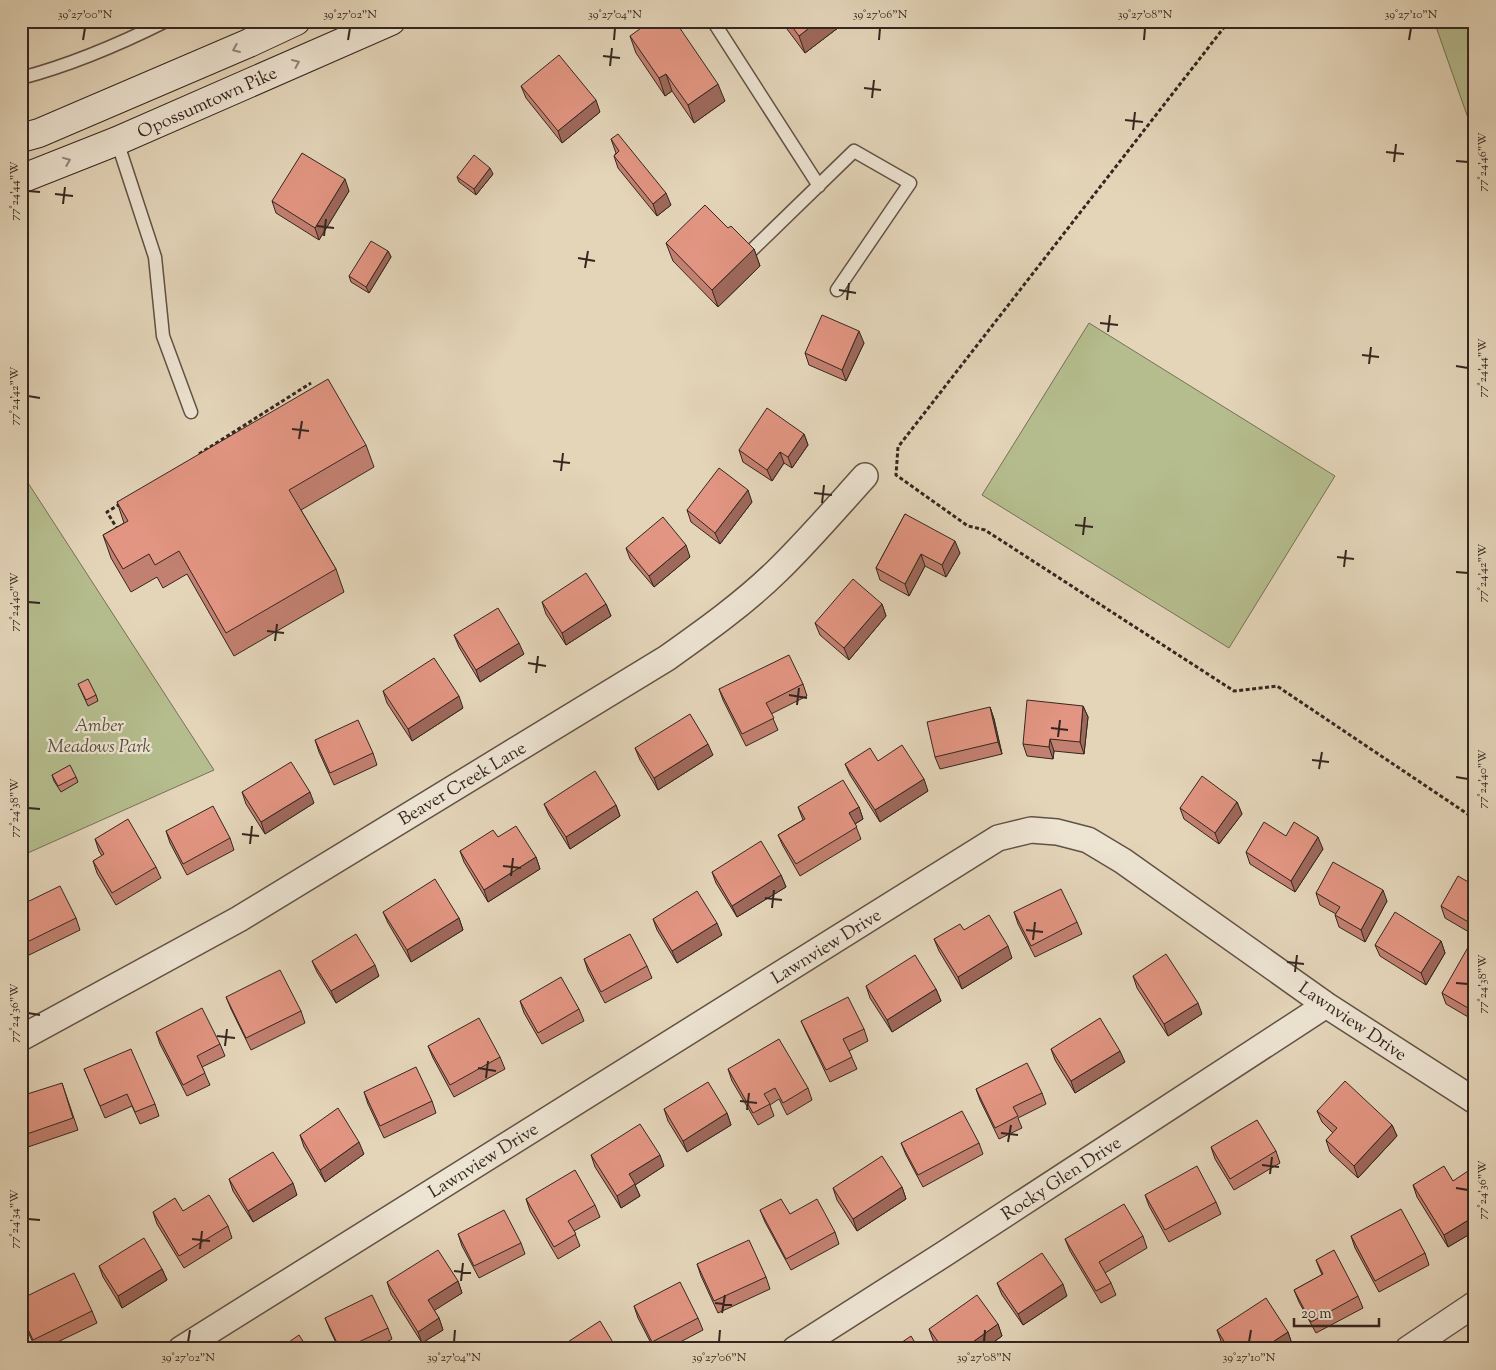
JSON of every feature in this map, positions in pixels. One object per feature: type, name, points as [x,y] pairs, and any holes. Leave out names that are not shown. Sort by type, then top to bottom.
[{"type":"main road","name":"Opossumtown Pike","points":[[21,138],[39,133],[296,21]]},
{"type":"main road","name":"Opossumtown Pike","points":[[21,179],[117,141],[391,21]]},
{"type":"street","name":"Beaver Creek Lane","points":[[21,1038],[239,919],[667,658],[721,619],[775,573],[865,476]]},
{"type":"street","name":"Lawnview Drive","points":[[181,1349],[998,838],[1031,830],[1057,832],[1088,840],[1123,861],[1326,1005],[1475,1101]]},
{"type":"street","name":"Rocky Glen Drive","points":[[795,1349],[1326,1005]]},
{"type":"street","points":[[1408,1349],[1475,1304]]},
{"type":"lane","points":[[21,78],[53,69],[166,21]]},
{"type":"lane","points":[[713,21],[819,186]]},
{"type":"lane","points":[[117,141],[155,257],[163,336],[191,412]]},
{"type":"lane","points":[[751,251],[854,151],[910,183],[837,290]]},
{"type":"path","points":[[1230,21],[898,446],[896,475],[968,526],[985,530],[1234,691],[1277,686],[1475,819]]},
{"type":"path","points":[[193,458],[311,383]]},
{"type":"path","points":[[119,531],[107,512],[123,502]]},
{"type":"path","points":[[21,798],[28,796]]},
{"type":"green space","points":[[1434,21],[1475,21],[1475,138]]},
{"type":"green space","points":[[1089,323],[1335,476],[1229,648],[982,495]]},
{"type":"green space","name":"Amber Meadows Park","points":[[21,472],[214,770],[21,856]]},
{"type":"building","points":[[651,21],[675,21],[718,84],[688,105],[666,74],[659,78],[630,36]]},
{"type":"building","points":[[788,21],[818,21],[799,36]]},
{"type":"building","points":[[559,55],[596,100],[558,131],[521,86]]},
{"type":"building","points":[[618,134],[666,193],[653,204],[614,156],[619,151],[611,139]]},
{"type":"building","points":[[302,153],[345,179],[315,228],[272,201]]},
{"type":"building","points":[[474,155],[490,168],[474,189],[457,177]]},
{"type":"building","points":[[705,205],[728,228],[731,226],[754,249],[712,290],[666,243]]},
{"type":"building","points":[[371,241],[388,251],[366,287],[349,276]]},
{"type":"building","points":[[822,315],[859,331],[842,370],[805,353]]},
{"type":"building","points":[[328,379],[366,445],[289,490],[336,569],[226,633],[179,551],[155,565],[149,554],[123,569],[103,535],[128,521],[117,502]]},
{"type":"building","points":[[767,408],[804,434],[788,457],[780,452],[767,470],[739,450]]},
{"type":"building","points":[[719,468],[748,490],[715,533],[687,510]]},
{"type":"building","points":[[905,514],[955,541],[942,565],[921,554],[905,584],[876,568]]},
{"type":"building","points":[[663,517],[686,545],[649,576],[626,548]]},
{"type":"building","points":[[586,573],[606,604],[562,633],[542,602]]},
{"type":"building","points":[[853,579],[882,604],[844,648],[815,623]]},
{"type":"building","points":[[498,608],[519,643],[476,670],[454,635]]},
{"type":"building","points":[[789,655],[803,684],[766,703],[774,718],[742,734],[719,689]]},
{"type":"building","points":[[434,658],[459,696],[408,729],[383,691]]},
{"type":"building","points":[[88,679],[96,695],[86,700],[78,684]]},
{"type":"building","points":[[1027,700],[1083,706],[1080,742],[1050,739],[1049,747],[1023,744]]},
{"type":"building","points":[[990,707],[998,742],[935,757],[927,722]]},
{"type":"building","points":[[690,714],[708,744],[654,778],[635,748]]},
{"type":"building","points":[[358,720],[373,753],[330,773],[315,740]]},
{"type":"building","points":[[902,745],[924,779],[875,810],[845,764],[870,748],[878,761]]},
{"type":"building","points":[[291,762],[310,792],[261,822],[242,792]]},
{"type":"building","points":[[70,765],[76,777],[58,786],[52,775]]},
{"type":"building","points":[[595,771],[616,805],[566,837],[544,804]]},
{"type":"building","points":[[1202,776],[1237,802],[1215,833],[1180,808]]},
{"type":"building","points":[[843,780],[859,807],[849,813],[857,827],[796,864],[778,835],[805,819],[798,807]]},
{"type":"building","points":[[213,806],[230,838],[183,864],[166,831]]},
{"type":"building","points":[[128,819],[156,867],[112,893],[93,861],[104,854],[95,839]]},
{"type":"building","points":[[1264,822],[1286,836],[1294,822],[1318,837],[1291,881],[1246,852]]},
{"type":"building","points":[[516,826],[536,857],[484,890],[460,851],[493,830],[498,837]]},
{"type":"building","points":[[761,841],[781,875],[732,906],[712,872]]},
{"type":"building","points":[[1333,862],[1383,890],[1361,930],[1335,915],[1340,907],[1316,893]]},
{"type":"building","points":[[1458,876],[1475,886],[1475,914],[1470,923],[1441,906]]},
{"type":"building","points":[[435,879],[459,918],[407,950],[383,912]]},
{"type":"building","points":[[60,886],[76,918],[21,945],[21,905]]},
{"type":"building","points":[[1061,889],[1077,922],[1031,946],[1014,912]]},
{"type":"building","points":[[697,891],[717,923],[672,951],[653,919]]},
{"type":"building","points":[[1395,912],[1441,941],[1421,973],[1375,945]]},
{"type":"building","points":[[989,915],[1008,946],[958,977],[934,939],[960,924],[964,930]]},
{"type":"building","points":[[356,934],[375,965],[331,991],[312,961]]},
{"type":"building","points":[[630,934],[647,966],[601,992],[584,959]]},
{"type":"building","points":[[1471,942],[1475,944],[1475,1012],[1442,993]]},
{"type":"building","points":[[1166,954],[1198,1003],[1164,1024],[1133,976]]},
{"type":"building","points":[[915,955],[936,989],[887,1020],[866,986]]},
{"type":"building","points":[[280,970],[301,1011],[246,1038],[226,997]]},
{"type":"building","points":[[561,977],[579,1009],[538,1033],[520,1001]]},
{"type":"building","points":[[848,997],[864,1029],[843,1039],[852,1057],[826,1070],[801,1021]]},
{"type":"building","points":[[202,1008],[220,1044],[197,1056],[205,1073],[183,1085],[156,1032]]},
{"type":"building","points":[[479,1018],[500,1057],[450,1085],[428,1046]]},
{"type":"building","points":[[1100,1018],[1120,1051],[1071,1081],[1051,1049]]},
{"type":"building","points":[[779,1039],[808,1088],[783,1103],[775,1088],[764,1094],[770,1104],[753,1113],[728,1069]]},
{"type":"building","points":[[131,1049],[155,1104],[135,1112],[127,1094],[100,1106],[84,1069]]},
{"type":"building","points":[[1027,1063],[1042,1093],[1013,1107],[1018,1116],[995,1128],[976,1089]]},
{"type":"building","points":[[416,1067],[432,1101],[380,1126],[364,1092]]},
{"type":"building","points":[[1345,1081],[1392,1125],[1354,1166],[1326,1140],[1337,1128],[1317,1111]]},
{"type":"building","points":[[708,1082],[727,1113],[683,1141],[664,1109]]},
{"type":"building","points":[[62,1083],[73,1118],[24,1135],[21,1127],[21,1096]]},
{"type":"building","points":[[338,1108],[359,1142],[320,1170],[300,1135]]},
{"type":"building","points":[[962,1111],[979,1143],[918,1175],[901,1143]]},
{"type":"building","points":[[1257,1120],[1276,1151],[1230,1179],[1211,1147]]},
{"type":"building","points":[[640,1124],[660,1155],[629,1174],[635,1184],[617,1196],[591,1155]]},
{"type":"building","points":[[273,1152],[293,1183],[248,1211],[229,1179]]},
{"type":"building","points":[[882,1156],[902,1187],[853,1219],[833,1188]]},
{"type":"building","points":[[1197,1166],[1216,1202],[1165,1230],[1145,1195]]},
{"type":"building","points":[[1444,1166],[1453,1181],[1471,1169],[1475,1176],[1475,1216],[1444,1235],[1413,1185]]},
{"type":"building","points":[[575,1170],[595,1205],[568,1221],[576,1234],[554,1247],[526,1199]]},
{"type":"building","points":[[209,1195],[228,1226],[179,1256],[153,1212],[175,1198],[183,1211]]},
{"type":"building","points":[[781,1199],[790,1214],[817,1199],[835,1232],[786,1259],[760,1210]]},
{"type":"building","points":[[1124,1204],[1143,1236],[1099,1262],[1111,1283],[1096,1291],[1065,1239]]},
{"type":"building","points":[[1401,1209],[1425,1253],[1375,1281],[1351,1236]]},
{"type":"building","points":[[504,1210],[521,1243],[474,1266],[458,1234]]},
{"type":"building","points":[[144,1238],[162,1269],[118,1296],[99,1266]]},
{"type":"building","points":[[749,1240],[766,1277],[714,1301],[697,1264]]},
{"type":"building","points":[[438,1250],[458,1281],[428,1300],[439,1318],[418,1332],[387,1282]]},
{"type":"building","points":[[1334,1250],[1358,1296],[1311,1322],[1294,1290],[1323,1274],[1316,1260]]},
{"type":"building","points":[[1042,1253],[1063,1284],[1018,1314],[997,1283]]},
{"type":"building","points":[[74,1273],[92,1311],[33,1340],[21,1314],[21,1299]]},
{"type":"building","points":[[680,1282],[698,1318],[652,1342],[634,1306]]},
{"type":"building","points":[[372,1295],[388,1328],[344,1349],[340,1349],[325,1318]]},
{"type":"building","points":[[977,1295],[998,1324],[963,1349],[943,1349],[929,1329]]},
{"type":"building","points":[[1266,1298],[1288,1332],[1262,1349],[1229,1349],[1217,1330]]},
{"type":"building","points":[[600,1321],[617,1349],[557,1349]]},
{"type":"building","points":[[299,1335],[308,1349],[279,1349]]},
{"type":"building","points":[[911,1336],[919,1349],[892,1349]]}]
